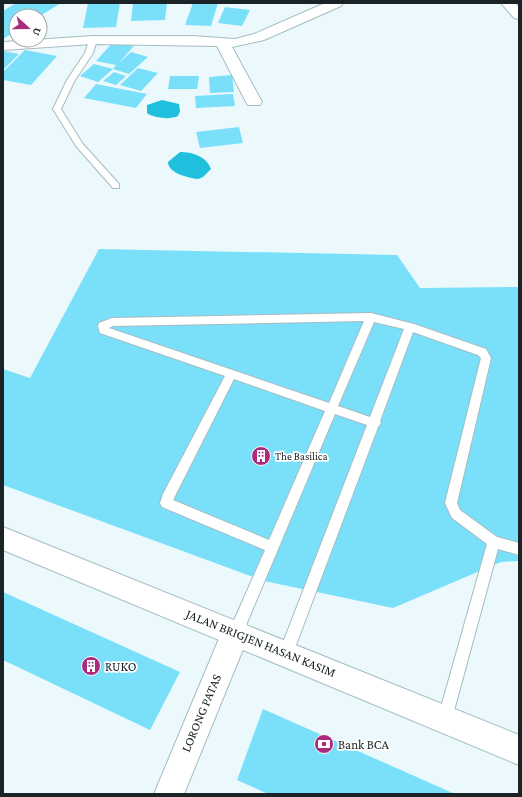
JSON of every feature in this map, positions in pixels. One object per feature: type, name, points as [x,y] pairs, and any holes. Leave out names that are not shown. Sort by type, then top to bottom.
[{"type":"street","points":[[3,46],[93,40],[192,40],[240,42],[259,37],[336,3]]},
{"type":"street","points":[[508,3],[519,15]]},
{"type":"street","points":[[222,42],[254,102]]},
{"type":"street","name":"JALAN BRIGJEN HASAN KASIM","points":[[3,538],[236,632],[519,750]]},
{"type":"street","name":"LORONG PATAS","points":[[169,794],[236,632]]},
{"type":"lane","points":[[93,40],[88,53],[71,80],[57,109],[79,144],[116,186]]},
{"type":"lane","points":[[236,632],[371,317]]},
{"type":"lane","points":[[375,423],[104,330],[103,326],[112,322],[371,317],[410,327],[479,350],[486,355],[451,503],[456,514],[494,542],[519,549]]},
{"type":"lane","points":[[286,653],[375,423],[410,327]]},
{"type":"lane","points":[[231,374],[166,501],[169,505],[273,547]]},
{"type":"lane","points":[[445,718],[494,542]]},
{"type":"water","points":[[162,100],[179,104],[180,111],[178,116],[162,118],[147,113],[147,105]]},
{"type":"water","points":[[180,152],[189,153],[202,158],[211,169],[203,177],[198,179],[184,176],[175,172],[171,169],[168,162]]},
{"type":"building","points":[[16,3],[61,3],[48,11],[48,8],[8,8],[8,36],[3,39],[3,11]]},
{"type":"building","points":[[88,3],[120,3],[116,27],[83,28]]},
{"type":"building","points":[[133,3],[167,3],[165,20],[131,21]]},
{"type":"building","points":[[193,3],[218,3],[211,26],[185,25]]},
{"type":"building","points":[[225,7],[250,10],[242,26],[218,23]]},
{"type":"building","points":[[114,41],[134,46],[118,64],[131,52],[148,57],[129,74],[113,69],[116,65],[96,61]]},
{"type":"building","points":[[25,50],[57,56],[31,85],[3,80],[3,72]]},
{"type":"building","points":[[3,51],[19,54],[3,70]]},
{"type":"building","points":[[94,64],[113,69],[98,82],[80,76]]},
{"type":"building","points":[[138,68],[158,73],[141,91],[120,85]]},
{"type":"building","points":[[114,72],[126,76],[116,85],[103,81]]},
{"type":"building","points":[[232,75],[234,92],[210,93],[209,77]]},
{"type":"building","points":[[170,76],[199,76],[197,89],[168,89]]},
{"type":"building","points":[[96,84],[147,94],[136,108],[84,98]]},
{"type":"building","points":[[233,94],[235,106],[196,108],[195,96]]},
{"type":"building","points":[[239,127],[243,143],[200,148],[196,132]]},
{"type":"building","name":"The Basilica","points":[[99,249],[397,255],[420,288],[519,287],[519,561],[501,562],[393,608],[264,581],[3,485],[3,369],[30,378]]},
{"type":"building","name":"RUKO","points":[[3,592],[180,672],[150,730],[3,660]]},
{"type":"building","points":[[263,709],[455,794],[268,794],[237,780]]},
{"type":"place","name":"The Basilica","points":[[261,456]]},
{"type":"place","name":"RUKO","points":[[91,666]]},
{"type":"place","name":"Bank BCA","points":[[324,744]]}]
